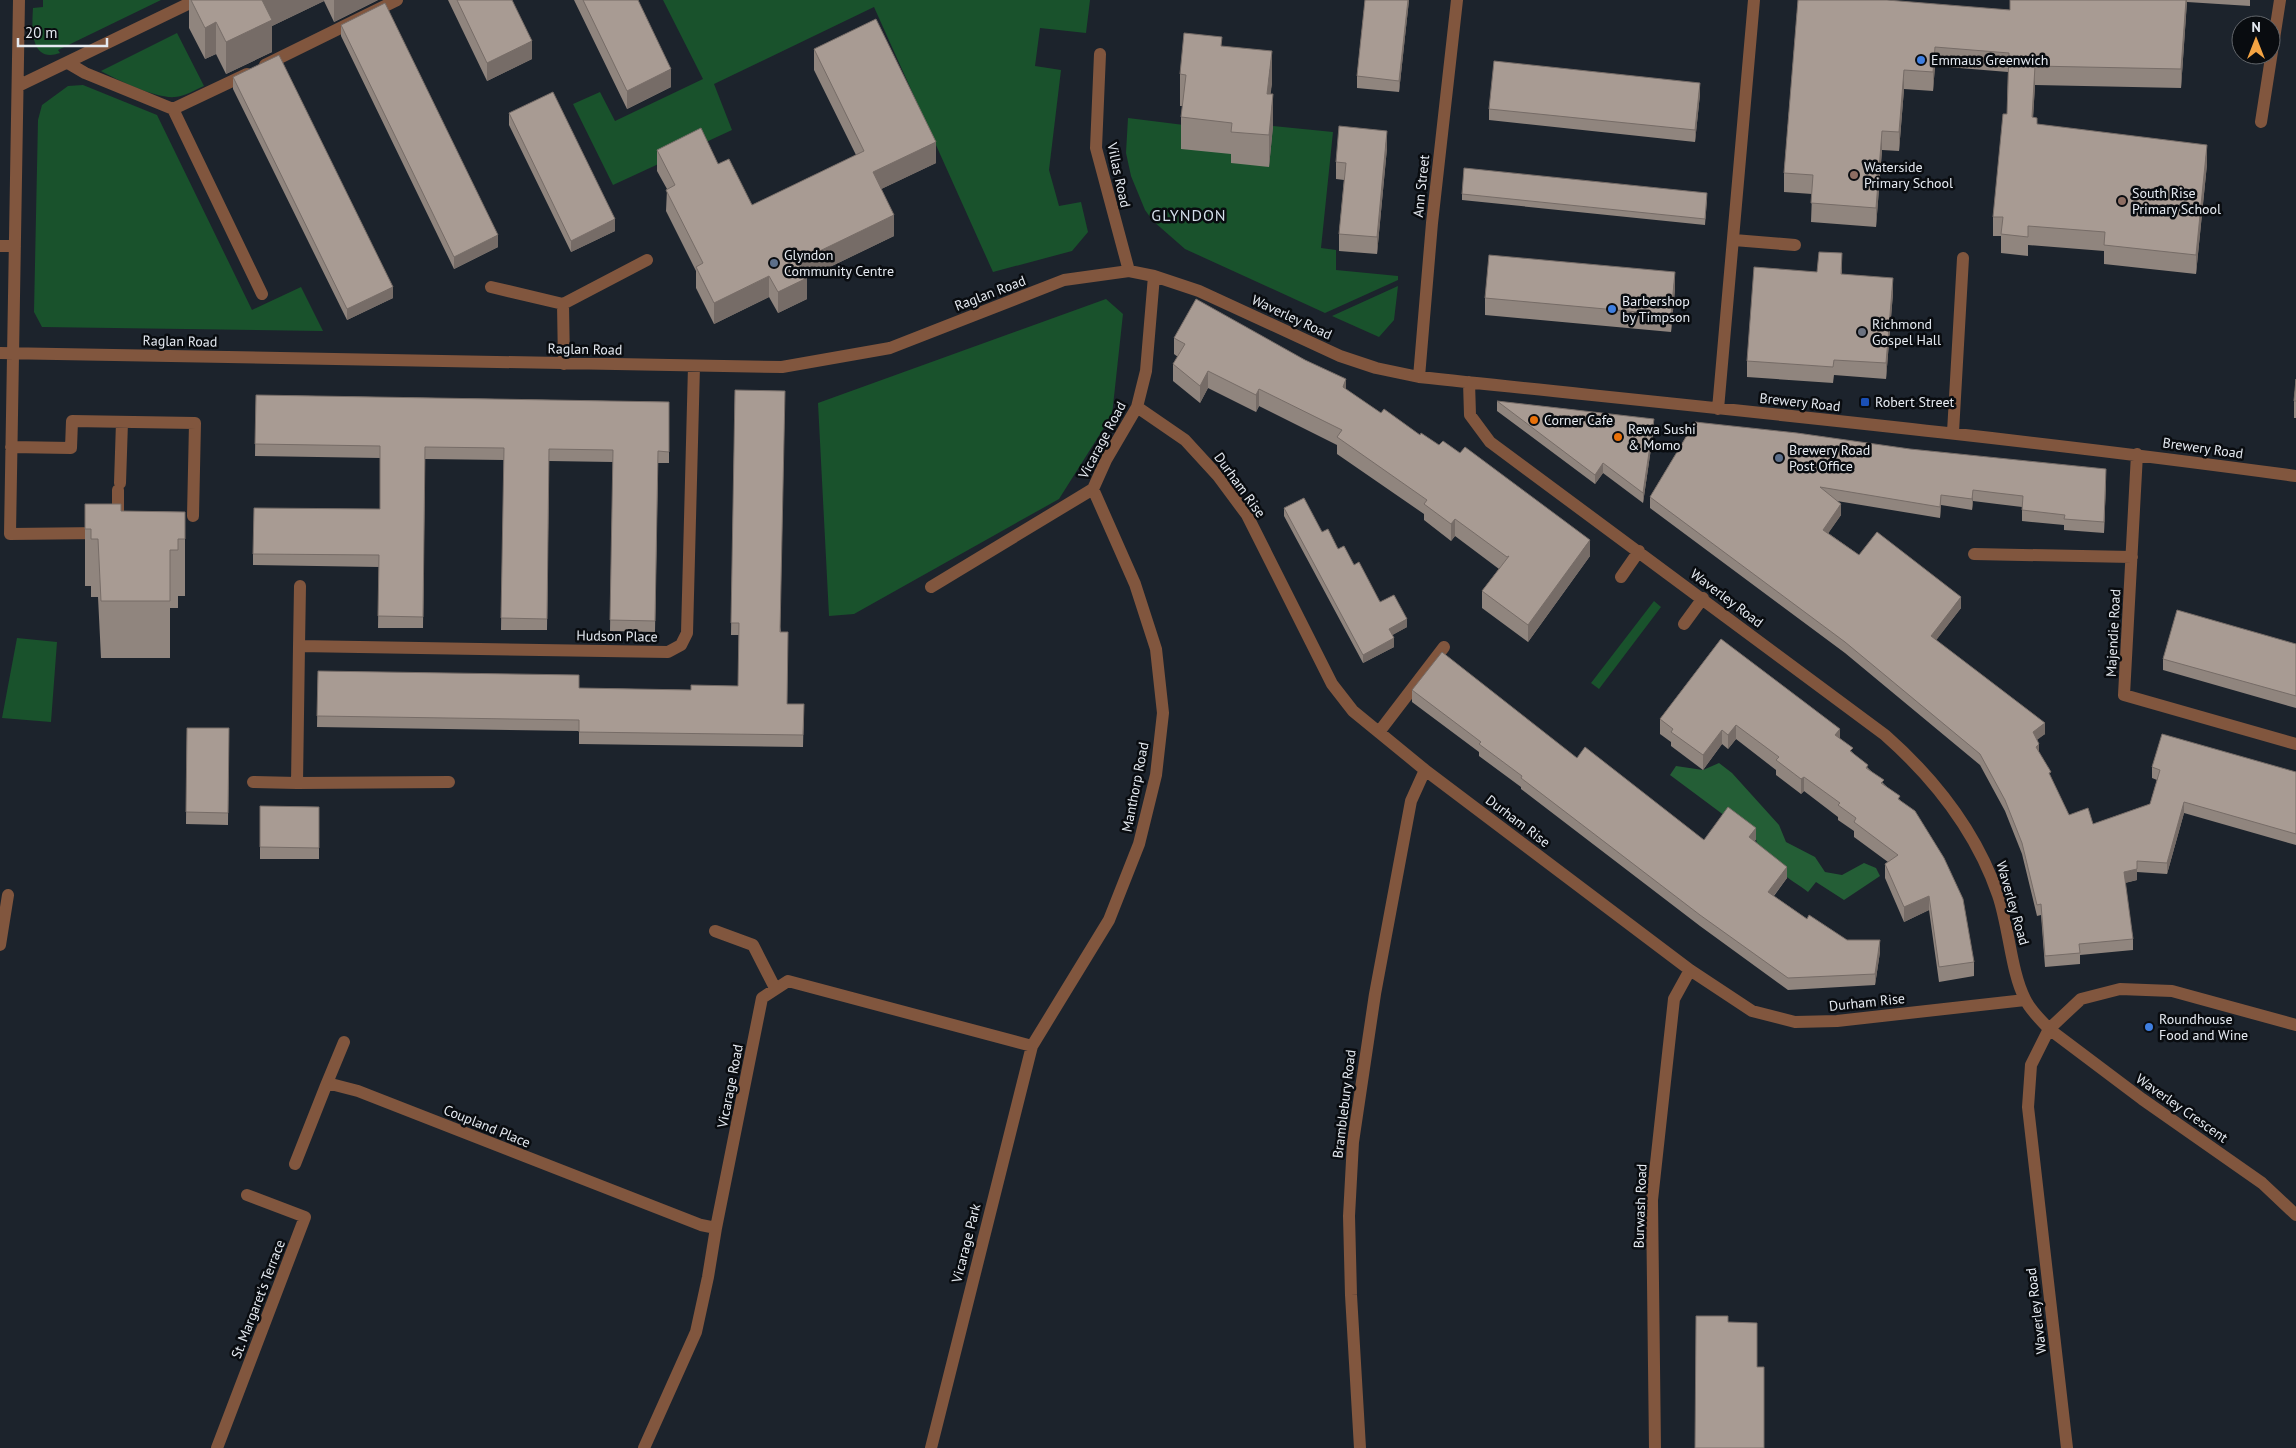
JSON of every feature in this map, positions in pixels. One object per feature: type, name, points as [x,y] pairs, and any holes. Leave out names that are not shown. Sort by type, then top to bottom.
[{"type":"street","points":[[19,0],[15,246],[6,353],[11,448],[10,534],[118,533],[122,422]]},
{"type":"street","points":[[18,86],[196,0]]},
{"type":"street","points":[[172,109],[397,0]]},
{"type":"street","name":"Ann Street","points":[[1419,376],[1432,223],[1457,0]]},
{"type":"street","points":[[1718,409],[1754,0]]},
{"type":"street","points":[[2261,122],[2280,0]]},
{"type":"street","name":"Villas Road","points":[[1100,54],[1096,148],[1128,271]]},
{"type":"street","points":[[68,63],[85,73],[172,109],[262,294]]},
{"type":"street","points":[[1734,240],[1795,244]]},
{"type":"street","points":[[0,246],[15,246]]},
{"type":"street","points":[[1953,432],[1963,258]]},
{"type":"street","points":[[491,287],[563,304],[647,260]]},
{"type":"street","name":"Raglan Road","points":[[6,353],[782,367],[890,348],[1064,280],[1128,271],[1154,276]]},
{"type":"street","name":"Waverley Road","points":[[1154,276],[1199,291],[1340,356],[1376,368],[1419,376]]},
{"type":"street","name":"Vicarage Road","points":[[931,587],[1094,489],[1106,460],[1137,407],[1146,371],[1154,276]]},
{"type":"street","points":[[563,304],[564,364]]},
{"type":"street","name":"Hudson Place","points":[[299,646],[668,652],[681,645],[688,633],[694,366]]},
{"type":"street","name":"Brewery Road","points":[[1419,376],[1718,409],[1953,432],[2137,454],[2296,476]]},
{"type":"street","name":"Waverley Road","points":[[1469,382],[1470,415],[1490,442],[1886,735],[1910,757],[1942,792],[1967,827],[1985,860],[1999,897],[2018,982],[2025,1000],[2049,1029],[2031,1065],[2028,1107],[2067,1448]]},
{"type":"street","name":"Durham Rise","points":[[1137,407],[1185,440],[1218,476],[1247,516],[1332,684],[1353,711],[1425,770],[1690,970],[1752,1011],[1795,1022],[1838,1021],[2025,1000]]},
{"type":"street","points":[[11,448],[71,448],[72,421],[195,423],[194,516]]},
{"type":"street","name":"Majendie Road","points":[[2137,454],[2124,695],[2296,744]]},
{"type":"street","name":"Manthorp Road","points":[[1032,1046],[1112,912],[1139,844],[1156,775],[1163,713],[1156,650],[1135,584],[1094,489]]},
{"type":"street","points":[[1621,576],[1639,551]]},
{"type":"street","points":[[1974,554],[2132,557]]},
{"type":"street","points":[[297,783],[300,586]]},
{"type":"street","points":[[1684,624],[1703,598]]},
{"type":"street","points":[[1379,732],[1444,646]]},
{"type":"street","name":"Bramblebury Road","points":[[1360,1448],[1351,1295],[1349,1216],[1353,1142],[1373,1003],[1410,801],[1425,770]]},
{"type":"street","points":[[252,782],[449,782]]},
{"type":"street","points":[[0,945],[8,895]]},
{"type":"street","points":[[715,931],[753,945],[775,988],[788,981],[1032,1046]]},
{"type":"street","name":"Burwash Road","points":[[1655,1448],[1652,1200],[1674,999],[1690,970]]},
{"type":"street","name":"Vicarage Road","points":[[644,1448],[696,1332],[762,998],[775,988]]},
{"type":"street","points":[[2049,1029],[2081,999],[2120,989],[2172,991],[2296,1025]]},
{"type":"street","name":"Waverley Crescent","points":[[2049,1029],[2142,1099],[2262,1182],[2296,1215]]},
{"type":"street","points":[[295,1164],[344,1042]]},
{"type":"street","name":"Vicarage Park","points":[[931,1448],[1032,1046]]},
{"type":"street","name":"Coupland Place","points":[[327,1083],[358,1091],[602,1188],[701,1225],[716,1228]]},
{"type":"street","name":"St. Margaret's Terrace","points":[[217,1448],[304,1218],[247,1195]]},
{"type":"green space","points":[[43,0],[161,0],[58,50],[60,53],[50,55],[43,53],[34,41],[33,8],[43,7]]},
{"type":"green space","points":[[663,0],[1090,0],[1086,33],[1040,28],[1035,66],[1061,70],[1049,170],[1059,206],[1081,202],[1088,232],[1072,251],[993,272],[874,7],[714,84],[732,130],[613,185],[573,104],[600,92],[615,121],[703,79]]},
{"type":"green space","points":[[177,33],[204,86],[190,93],[167,97],[137,88],[101,71]]},
{"type":"green space","points":[[83,85],[157,115],[252,310],[301,287],[323,331],[42,327],[34,312],[38,120],[42,105],[68,86]]},
{"type":"green space","points":[[1128,118],[1184,125],[1232,154],[1269,167],[1273,126],[1333,132],[1321,248],[1336,250],[1336,270],[1398,276],[1398,280],[1325,313],[1185,249],[1153,221],[1145,210],[1131,176],[1126,153]]},
{"type":"green space","points":[[1398,286],[1394,320],[1379,337],[1332,316]]},
{"type":"green space","points":[[1106,299],[1123,314],[1112,415],[1059,499],[854,614],[829,616],[818,403]]},
{"type":"green space","points":[[1654,601],[1661,607],[1599,689],[1591,683]]},
{"type":"green space","points":[[17,638],[57,642],[51,722],[2,718]]},
{"type":"green space","points":[[1719,763],[1732,773],[1779,825],[1786,842],[1815,857],[1825,872],[1842,875],[1864,863],[1876,868],[1880,876],[1844,900],[1816,882],[1808,892],[1785,876],[1763,855],[1756,839],[1670,775],[1676,766],[1703,770]]},
{"type":"building","points":[[191,0],[262,0],[272,20],[226,42],[216,22],[205,28]]},
{"type":"building","points":[[457,0],[512,0],[532,41],[487,63]]},
{"type":"building","points":[[583,0],[638,0],[671,69],[627,91]]},
{"type":"building","points":[[1365,0],[1408,0],[1399,81],[1357,76]]},
{"type":"building","points":[[1798,0],[1887,0],[2010,10],[2010,0],[2186,0],[2181,69],[2035,66],[2032,117],[2037,118],[2037,124],[2207,145],[2196,255],[2104,245],[2105,232],[2028,226],[2028,237],[2001,234],[2003,217],[1993,217],[2003,114],[2007,114],[2009,53],[1935,47],[1933,72],[1904,70],[1899,132],[1882,131],[1876,208],[1811,203],[1813,175],[1784,173]]},
{"type":"building","points":[[385,3],[498,235],[454,257],[341,25]]},
{"type":"building","points":[[876,19],[936,142],[873,172],[894,215],[799,261],[807,278],[778,292],[769,276],[714,303],[696,267],[703,263],[666,190],[675,185],[657,150],[701,128],[718,164],[729,159],[752,205],[864,151],[814,49]]},
{"type":"building","points":[[1184,33],[1222,37],[1221,46],[1272,51],[1267,94],[1273,94],[1269,135],[1231,132],[1232,123],[1181,117],[1186,75],[1180,74]]},
{"type":"building","points":[[279,55],[393,287],[347,309],[233,77]]},
{"type":"building","points":[[1494,61],[1700,83],[1695,130],[1489,109]]},
{"type":"building","points":[[553,92],[615,219],[571,241],[509,113]]},
{"type":"building","points":[[1339,126],[1387,131],[1377,237],[1339,234],[1346,163],[1336,162]]},
{"type":"building","points":[[1464,168],[1707,193],[1705,219],[1462,194]]},
{"type":"building","points":[[1819,252],[1842,253],[1841,274],[1893,278],[1886,363],[1834,360],[1833,367],[1747,361],[1754,267],[1817,272]]},
{"type":"building","points":[[1489,255],[1675,272],[1671,315],[1485,298]]},
{"type":"building","points":[[1196,299],[1305,360],[1346,379],[1343,387],[1381,413],[1384,409],[1420,435],[1421,433],[1439,445],[1443,441],[1460,453],[1465,447],[1590,540],[1528,625],[1482,591],[1509,556],[1507,557],[1455,519],[1451,524],[1424,504],[1427,500],[1337,437],[1342,430],[1259,389],[1256,395],[1208,371],[1200,386],[1173,364],[1185,344],[1174,338]]},
{"type":"building","points":[[2296,379],[2296,401],[2294,401]]},
{"type":"building","points":[[735,390],[785,391],[780,632],[788,632],[787,704],[804,704],[803,735],[579,732],[579,720],[317,716],[318,671],[579,675],[579,688],[691,690],[691,685],[738,686],[739,623],[731,623]]},
{"type":"building","points":[[256,395],[669,402],[669,452],[658,451],[655,621],[610,620],[613,450],[549,449],[547,619],[501,618],[504,448],[425,447],[423,617],[378,616],[379,555],[253,554],[254,508],[380,509],[380,446],[255,444]]},
{"type":"building","points":[[1497,401],[1654,419],[1643,493],[1603,463],[1595,475]]},
{"type":"building","points":[[1695,422],[1797,433],[1910,449],[2106,469],[2104,522],[2064,519],[2065,515],[2022,510],[2023,496],[1973,490],[1972,499],[1941,495],[1940,507],[1820,487],[1841,504],[1823,530],[1859,555],[1877,532],[1961,597],[1931,636],[2045,723],[2033,732],[2039,744],[2036,747],[2051,772],[2049,773],[2069,815],[2088,808],[2093,824],[2150,804],[2160,770],[2152,767],[2162,734],[2296,772],[2296,834],[2184,802],[2167,863],[2137,861],[2137,869],[2124,872],[2133,939],[2079,944],[2080,953],[2045,956],[2041,904],[2037,905],[2022,843],[2005,800],[1980,754],[1845,642],[1650,497]]},
{"type":"building","points":[[1304,498],[1322,532],[1328,529],[1338,549],[1344,546],[1354,565],[1359,562],[1380,602],[1394,595],[1407,619],[1389,629],[1394,638],[1363,655],[1284,508]]},
{"type":"building","points":[[85,504],[121,504],[121,511],[185,512],[185,539],[178,539],[178,550],[170,550],[170,601],[101,601],[98,539],[91,539],[91,529],[85,529]]},
{"type":"building","points":[[2177,610],[2296,644],[2296,696],[2163,659]]},
{"type":"building","points":[[1721,639],[1840,729],[1835,735],[1853,748],[1850,751],[1868,765],[1866,768],[1884,780],[1881,783],[1900,796],[1898,799],[1915,811],[1944,858],[1963,899],[1974,962],[1939,967],[1929,896],[1904,907],[1885,864],[1898,855],[1854,822],[1856,818],[1838,805],[1840,803],[1804,777],[1801,779],[1776,760],[1779,757],[1736,725],[1728,735],[1722,730],[1703,755],[1671,732],[1673,729],[1660,719]]},
{"type":"building","points":[[1442,652],[1577,758],[1585,747],[1704,840],[1728,807],[1756,828],[1749,837],[1787,867],[1768,892],[1807,919],[1809,915],[1847,940],[1880,940],[1875,974],[1788,978],[1700,915],[1521,778],[1522,776],[1479,744],[1481,742],[1412,690]]},
{"type":"building","points":[[187,728],[229,728],[228,813],[186,812]]},
{"type":"building","points":[[260,806],[319,807],[319,848],[260,847]]},
{"type":"building","points":[[1696,1316],[1728,1316],[1728,1322],[1757,1323],[1757,1367],[1764,1367],[1764,1448],[1695,1448]]},
{"type":"place","name":"Emmaus Greenwich","points":[[1921,60]]},
{"type":"place","name":"Waterside Primary School","points":[[1854,175]]},
{"type":"place","name":"South Rise Primary School","points":[[2122,201]]},
{"type":"place","name":"Glyndon Community Centre","points":[[774,263]]},
{"type":"place","name":"Barbershop by Timpson","points":[[1612,309]]},
{"type":"place","name":"Richmond Gospel Hall","points":[[1862,332]]},
{"type":"place","name":"Robert Street","points":[[1865,402]]},
{"type":"place","name":"Corner Cafe","points":[[1534,420]]},
{"type":"place","name":"Rewa Sushi & Momo","points":[[1618,437]]},
{"type":"place","name":"Brewery Road Post Office","points":[[1779,458]]},
{"type":"place","name":"Roundhouse Food and Wine","points":[[2149,1027]]},
{"type":"district","name":"GLYNDON","points":[[1189,215]]}]
